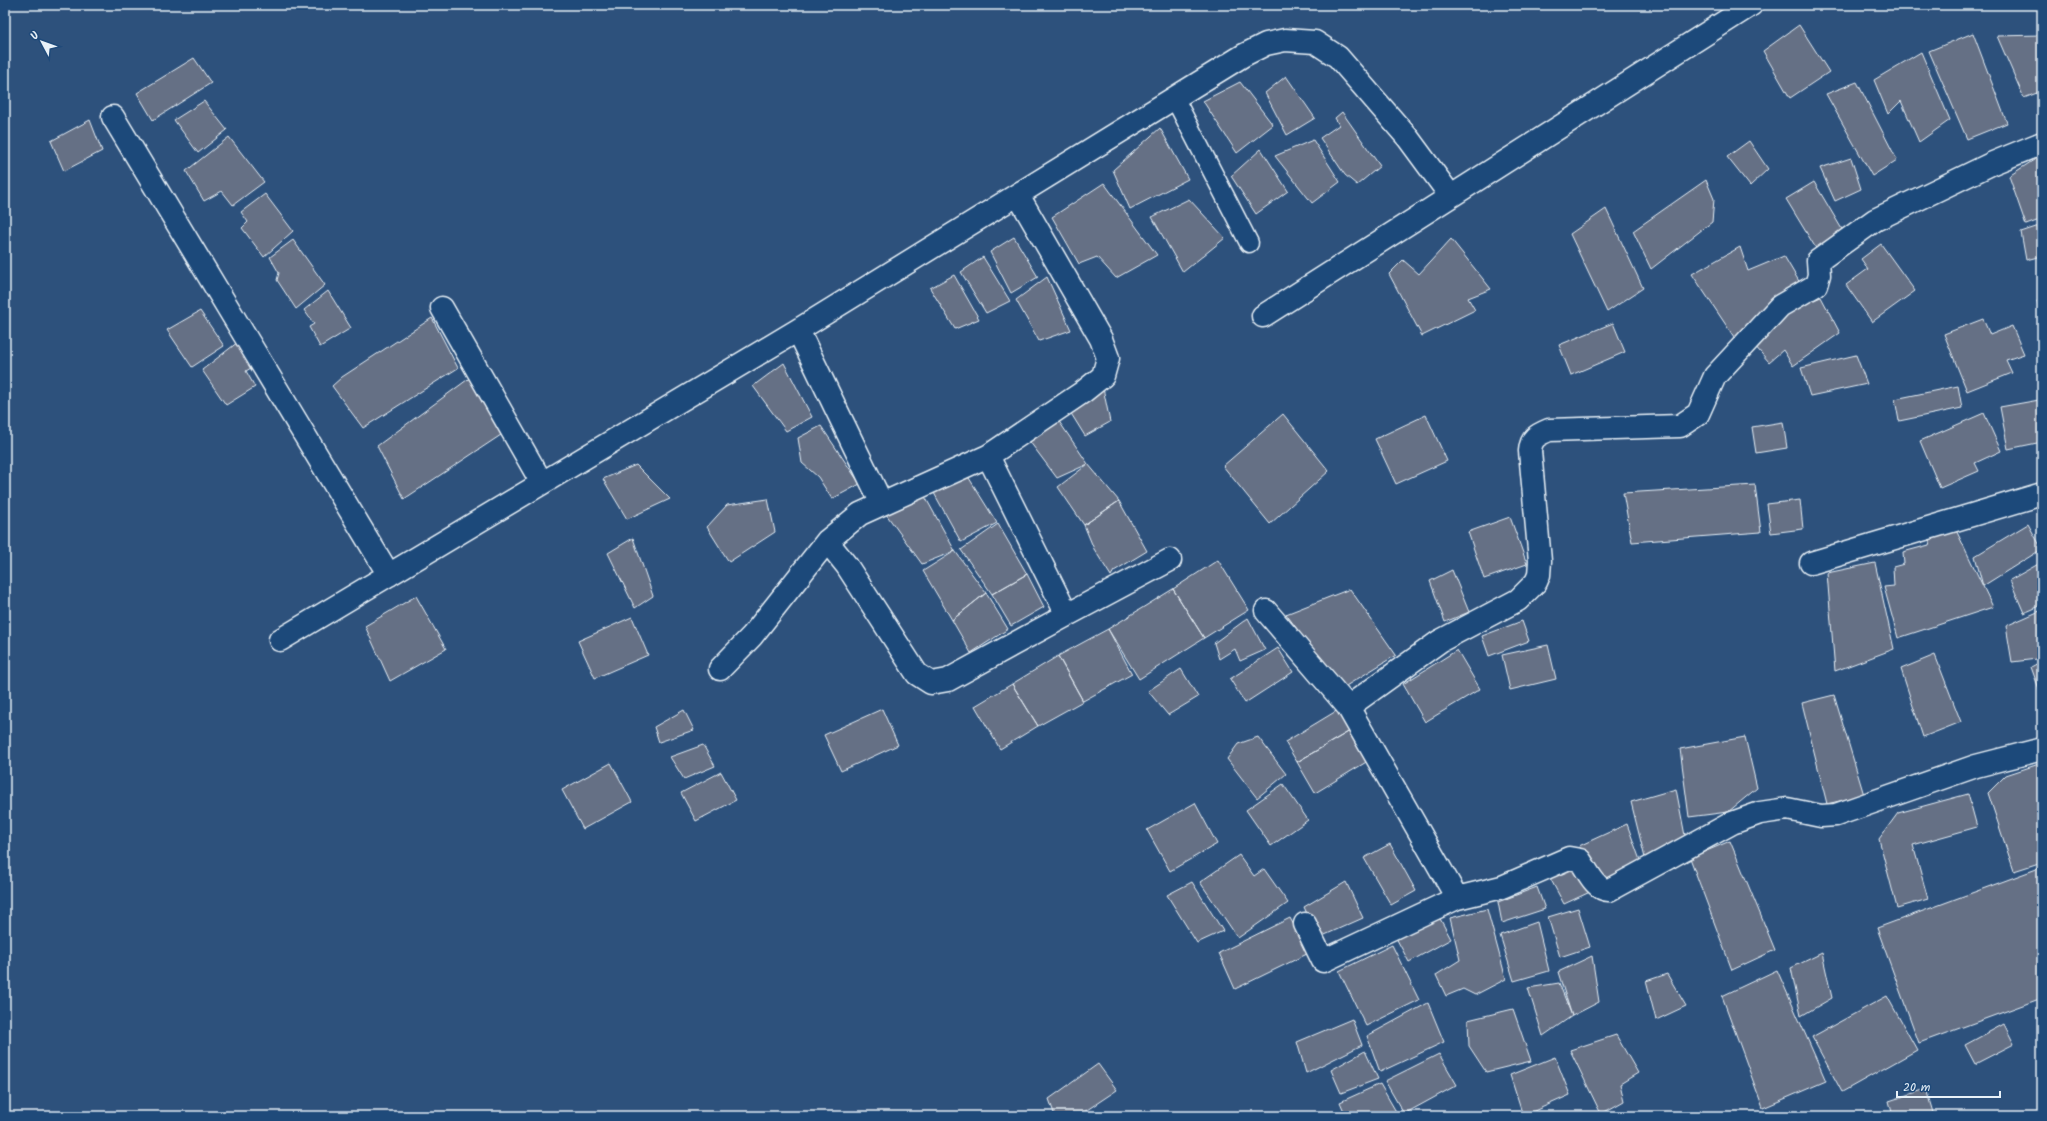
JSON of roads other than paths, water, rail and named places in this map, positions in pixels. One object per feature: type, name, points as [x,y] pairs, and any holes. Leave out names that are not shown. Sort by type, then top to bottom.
[{"type":"street","points":[[1263,316],[1450,195],[1751,5]]},
{"type":"street","points":[[280,640],[798,330],[1175,99],[1244,55],[1266,44],[1285,40],[1315,42],[1338,57],[1378,101],[1408,138],[1450,195]]},
{"type":"street","points":[[113,117],[389,575]]},
{"type":"street","points":[[1348,707],[1440,641],[1518,600],[1536,582],[1539,575],[1540,561],[1530,451],[1530,444],[1535,436],[1548,430],[1680,426],[1698,414],[1715,376],[1780,306],[1816,284],[1819,275],[1818,261],[1875,220],[1993,162],[2042,143]]},
{"type":"street","points":[[720,669],[752,636],[827,541],[860,514],[988,456],[1083,392],[1103,376],[1108,358],[1101,339],[1018,195]]},
{"type":"street","points":[[442,308],[542,484]]},
{"type":"street","points":[[798,330],[882,504]]},
{"type":"street","points":[[988,456],[1067,615]]},
{"type":"street","points":[[1810,563],[2042,494]]},
{"type":"street","points":[[827,541],[847,566],[918,674],[931,683],[948,680],[1170,560]]},
{"type":"street","points":[[1266,611],[1348,707],[1457,898]]},
{"type":"street","points":[[1305,924],[1323,961],[1457,898],[1502,887],[1569,858],[1580,860],[1598,887],[1604,890],[1609,890],[1732,823],[1760,812],[1788,809],[1821,816],[1836,815],[1976,766],[2042,749]]},
{"type":"lane","points":[[1175,99],[1249,243]]}]
